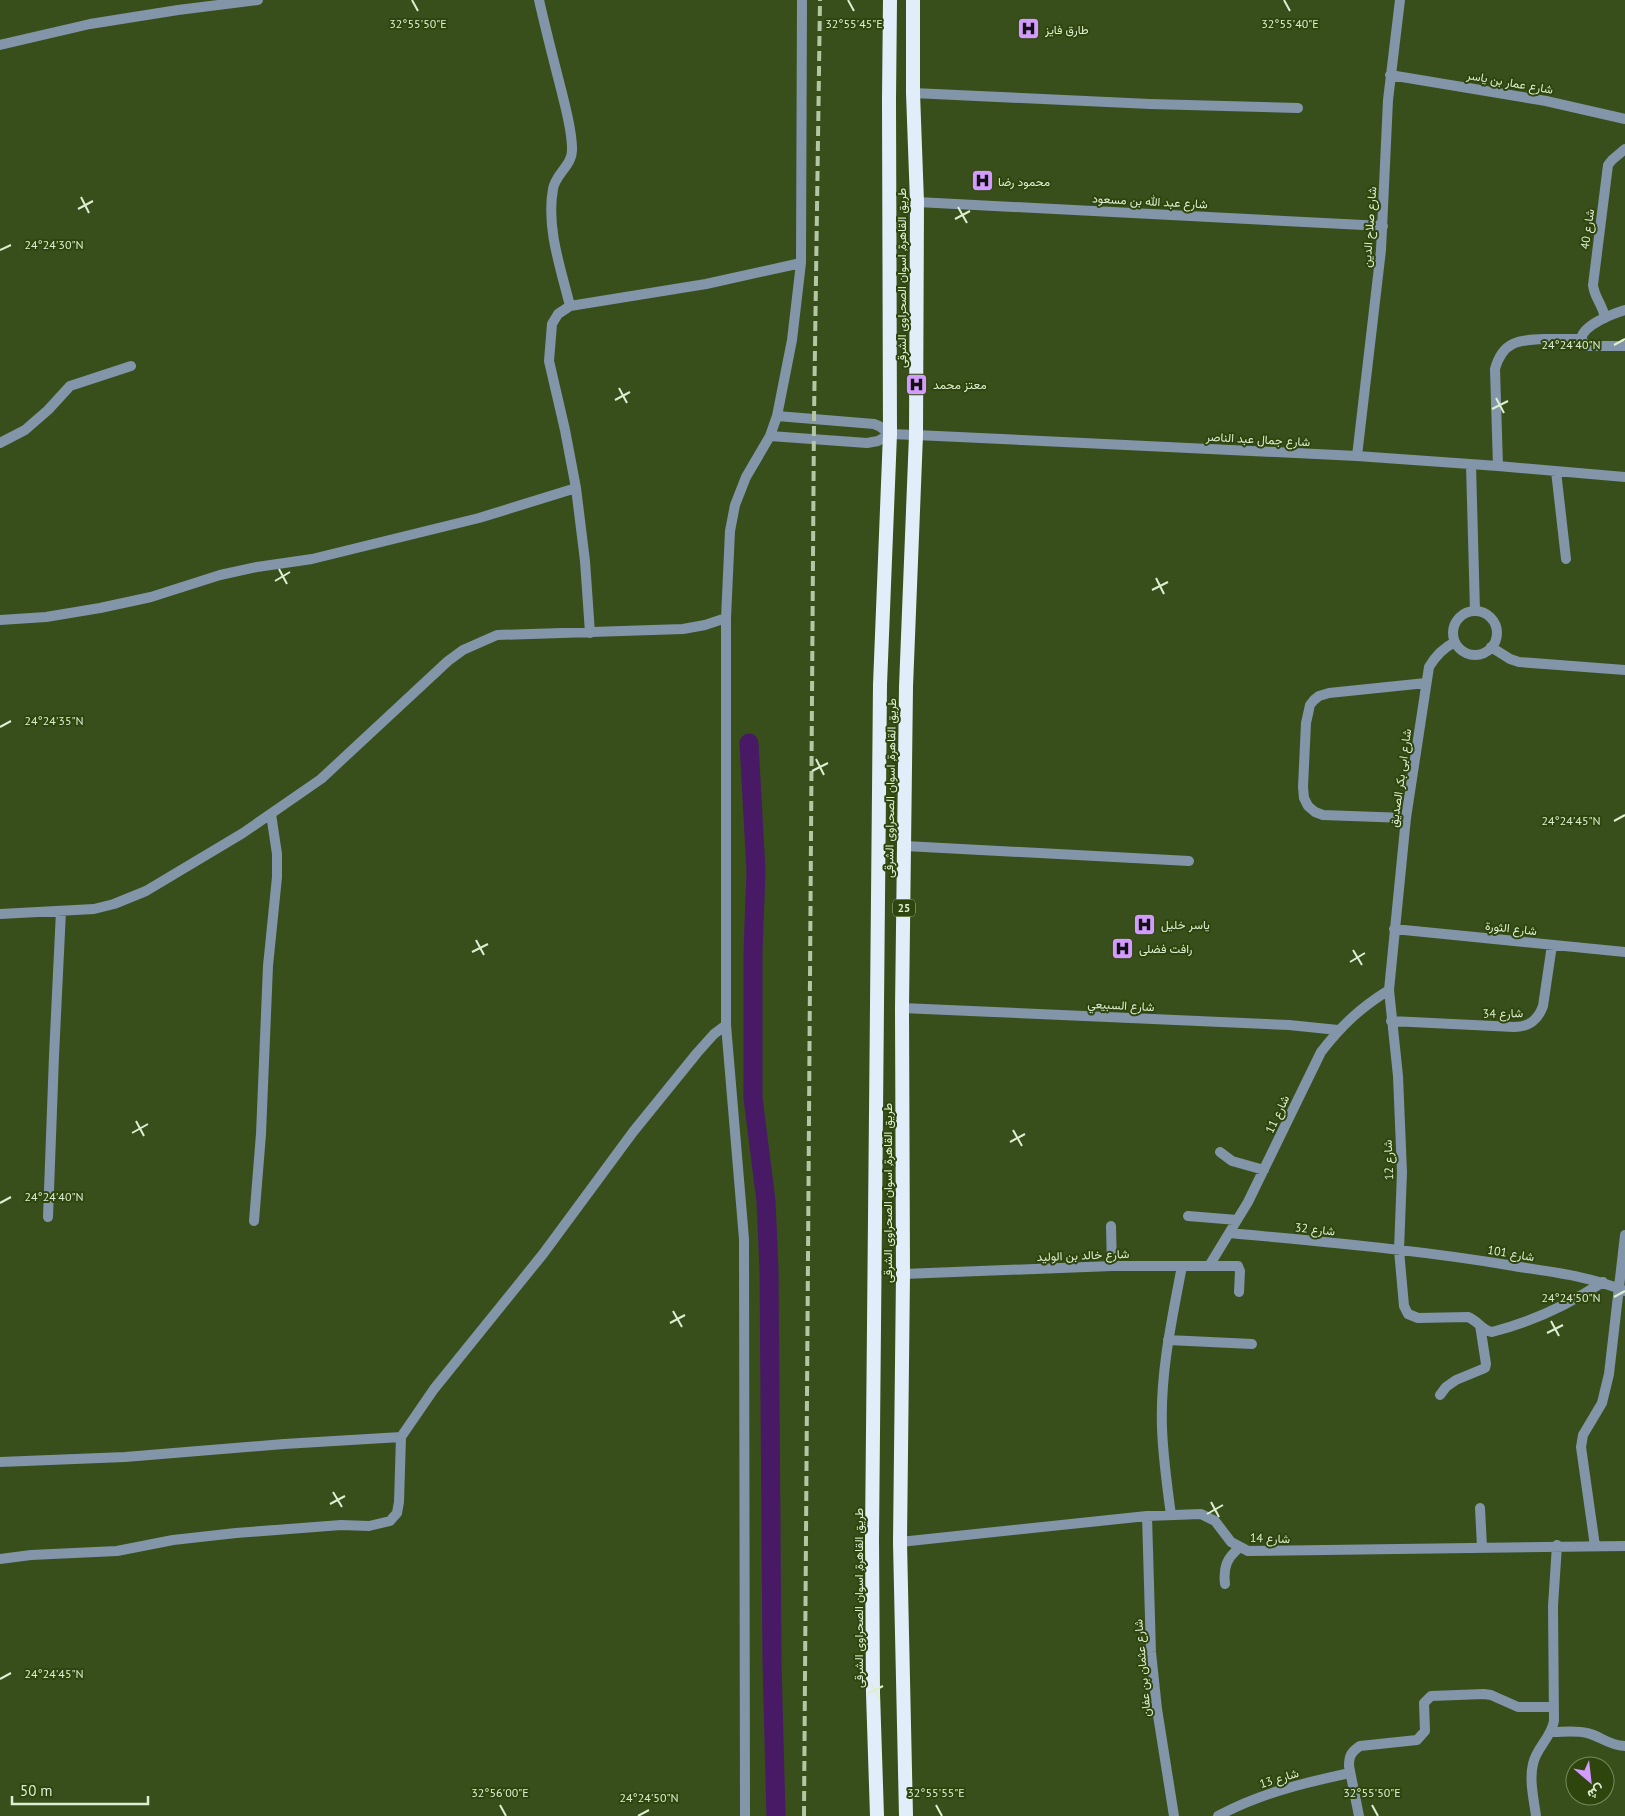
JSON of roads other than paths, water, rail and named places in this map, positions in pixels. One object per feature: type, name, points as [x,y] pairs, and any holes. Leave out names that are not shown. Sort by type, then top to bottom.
[{"type":"highway","name":"طريق القاهرة, اسوان الصحراوى الشرقى","points":[[877,1816],[873,1693],[872,1529],[880,685],[890,434],[890,0]]},
{"type":"highway","name":"طريق القاهرة, اسوان الصحراوى الشرقى","points":[[906,1816],[900,1542],[902,1008],[906,687],[916,435],[916,202],[913,0]]},
{"type":"street","points":[[0,45],[90,24],[258,0]]},
{"type":"street","points":[[539,0],[573,148],[570,160],[557,177],[553,188],[551,217],[570,306]]},
{"type":"street","points":[[745,1816],[744,1239],[726,1025],[726,618],[730,531],[735,505],[746,477],[770,436],[777,416],[792,340],[801,263],[802,0]]},
{"type":"street","name":"شارع صلاح الدين","points":[[1357,456],[1383,226],[1390,75],[1400,0]]},
{"type":"street","name":"شارع عمار بن ياسر","points":[[1390,75],[1536,99],[1625,118]]},
{"type":"street","points":[[913,93],[1150,104],[1298,108]]},
{"type":"street","name":"شارع 40","points":[[1605,318],[1602,306],[1592,286],[1608,165],[1625,148]]},
{"type":"street","name":"شارع عبد الله بن مسعود","points":[[916,202],[1383,226]]},
{"type":"street","points":[[590,633],[585,561],[576,488],[566,430],[549,362],[552,324],[558,314],[570,306],[706,284],[801,263]]},
{"type":"street","points":[[1581,339],[1584,331],[1605,318],[1625,310]]},
{"type":"street","points":[[1581,339],[1587,346],[1625,346]]},
{"type":"street","points":[[1498,466],[1495,369],[1498,358],[1513,343],[1523,340],[1581,339]]},
{"type":"street","points":[[0,443],[25,430],[48,410],[70,386],[131,366]]},
{"type":"street","name":"شارع جمال عبد الناصر","points":[[777,416],[874,424],[890,434]]},
{"type":"street","name":"شارع جمال عبد الناصر","points":[[770,436],[867,443],[878,441],[890,434],[1357,456],[1625,477]]},
{"type":"street","points":[[1471,465],[1474,611]]},
{"type":"street","points":[[1556,471],[1566,559]]},
{"type":"street","points":[[0,620],[46,617],[151,597],[220,575],[312,559],[470,520],[576,488]]},
{"type":"street","points":[[1474,611],[1488,615],[1493,620],[1497,634],[1491,647],[1486,652],[1472,655],[1459,648],[1455,642],[1453,628],[1456,621],[1467,612],[1474,611]]},
{"type":"street","points":[[0,914],[94,909],[134,897],[243,833],[321,779],[381,725],[428,678],[463,650],[498,635],[683,629],[705,625],[726,618]]},
{"type":"street","name":"شارع ابى بكر الصديق","points":[[1394,929],[1406,818],[1429,667],[1435,656],[1455,642]]},
{"type":"street","points":[[1491,647],[1510,659],[1520,662],[1625,670]]},
{"type":"street","points":[[1406,818],[1323,815],[1315,812],[1308,806],[1304,798],[1303,787],[1306,723],[1310,705],[1319,696],[1426,682]]},
{"type":"street","points":[[254,1220],[262,1124],[268,966],[277,877],[277,854],[271,814]]},
{"type":"street","points":[[905,846],[1189,861]]},
{"type":"street","points":[[48,1217],[61,911]]},
{"type":"street","name":"شارع الثورة","points":[[1394,929],[1625,952]]},
{"type":"street","name":"شارع 12","points":[[1394,929],[1389,990],[1398,1076],[1402,1172],[1399,1250],[1404,1306],[1408,1314],[1418,1318],[1468,1317],[1480,1324]]},
{"type":"street","name":"شارع 34","points":[[1391,1021],[1514,1028],[1530,1024],[1540,1013],[1543,1006],[1552,945]]},
{"type":"street","name":"شارع 11","points":[[1209,1266],[1230,1233],[1264,1170],[1321,1052],[1338,1030],[1353,1015],[1389,990]]},
{"type":"street","name":"شارع السبيعي","points":[[902,1008],[1289,1025],[1338,1030]]},
{"type":"street","points":[[0,1559],[30,1555],[116,1551],[173,1540],[236,1533],[341,1525],[369,1526],[386,1523],[397,1513],[399,1502],[401,1437],[434,1389],[543,1254],[633,1132],[697,1053],[714,1034],[726,1025]]},
{"type":"street","points":[[1220,1152],[1232,1161],[1264,1170]]},
{"type":"street","points":[[1188,1216],[1237,1220]]},
{"type":"street","points":[[1111,1226],[1112,1266]]},
{"type":"street","name":"شارع 32","points":[[1230,1233],[1399,1250]]},
{"type":"street","points":[[1595,1546],[1581,1447],[1583,1435],[1602,1403],[1609,1374],[1622,1289],[1625,1235]]},
{"type":"street","name":"شارع 101","points":[[1399,1250],[1502,1264],[1603,1282],[1622,1289]]},
{"type":"street","name":"شارع خالد بن الوليد","points":[[902,1274],[1112,1266],[1238,1266],[1240,1268],[1238,1292]]},
{"type":"street","points":[[1171,1515],[1162,1427],[1163,1397],[1168,1340],[1182,1266]]},
{"type":"street","points":[[1480,1324],[1487,1331],[1492,1332],[1516,1325],[1552,1311],[1603,1282]]},
{"type":"street","points":[[1440,1395],[1446,1387],[1456,1380],[1485,1368],[1480,1324]]},
{"type":"street","points":[[1168,1340],[1252,1344]]},
{"type":"street","points":[[0,1462],[125,1458],[284,1444],[401,1437]]},
{"type":"street","points":[[1480,1508],[1482,1547]]},
{"type":"street","name":"شارع 14","points":[[900,1542],[1147,1516],[1201,1514],[1216,1521],[1239,1548],[1258,1552],[1557,1545],[1625,1546]]},
{"type":"street","name":"شارع عثمان بن عفان","points":[[1147,1516],[1148,1596],[1152,1661],[1157,1709],[1174,1816]]},
{"type":"street","points":[[1536,1816],[1532,1764],[1551,1732],[1554,1721],[1553,1606],[1557,1545]]},
{"type":"street","points":[[1225,1584],[1224,1573],[1226,1563],[1231,1554],[1239,1548]]},
{"type":"street","points":[[1358,1816],[1350,1773],[1349,1758],[1353,1751],[1360,1746],[1412,1742],[1422,1736],[1425,1731],[1424,1702],[1431,1696],[1490,1694],[1510,1705],[1518,1707],[1554,1707]]},
{"type":"street","points":[[1551,1732],[1590,1733],[1606,1742],[1625,1746]]},
{"type":"street","name":"شارع 13","points":[[1218,1816],[1250,1801],[1276,1792],[1350,1773]]},
{"type":"waterway","points":[[749,743],[756,871],[753,951],[753,1098],[766,1201],[769,1269],[772,1662],[776,1816]]},
{"type":"railway","points":[[804,1816],[814,418],[820,0]]},
{"type":"place","name":"طارق فايز","points":[[1029,29]]},
{"type":"place","name":"محمود رضا","points":[[982,181]]},
{"type":"place","name":"معتز محمد","points":[[917,384]]},
{"type":"place","name":"ياسر خليل","points":[[1145,924]]},
{"type":"place","name":"رافت فضلى","points":[[1123,948]]}]
